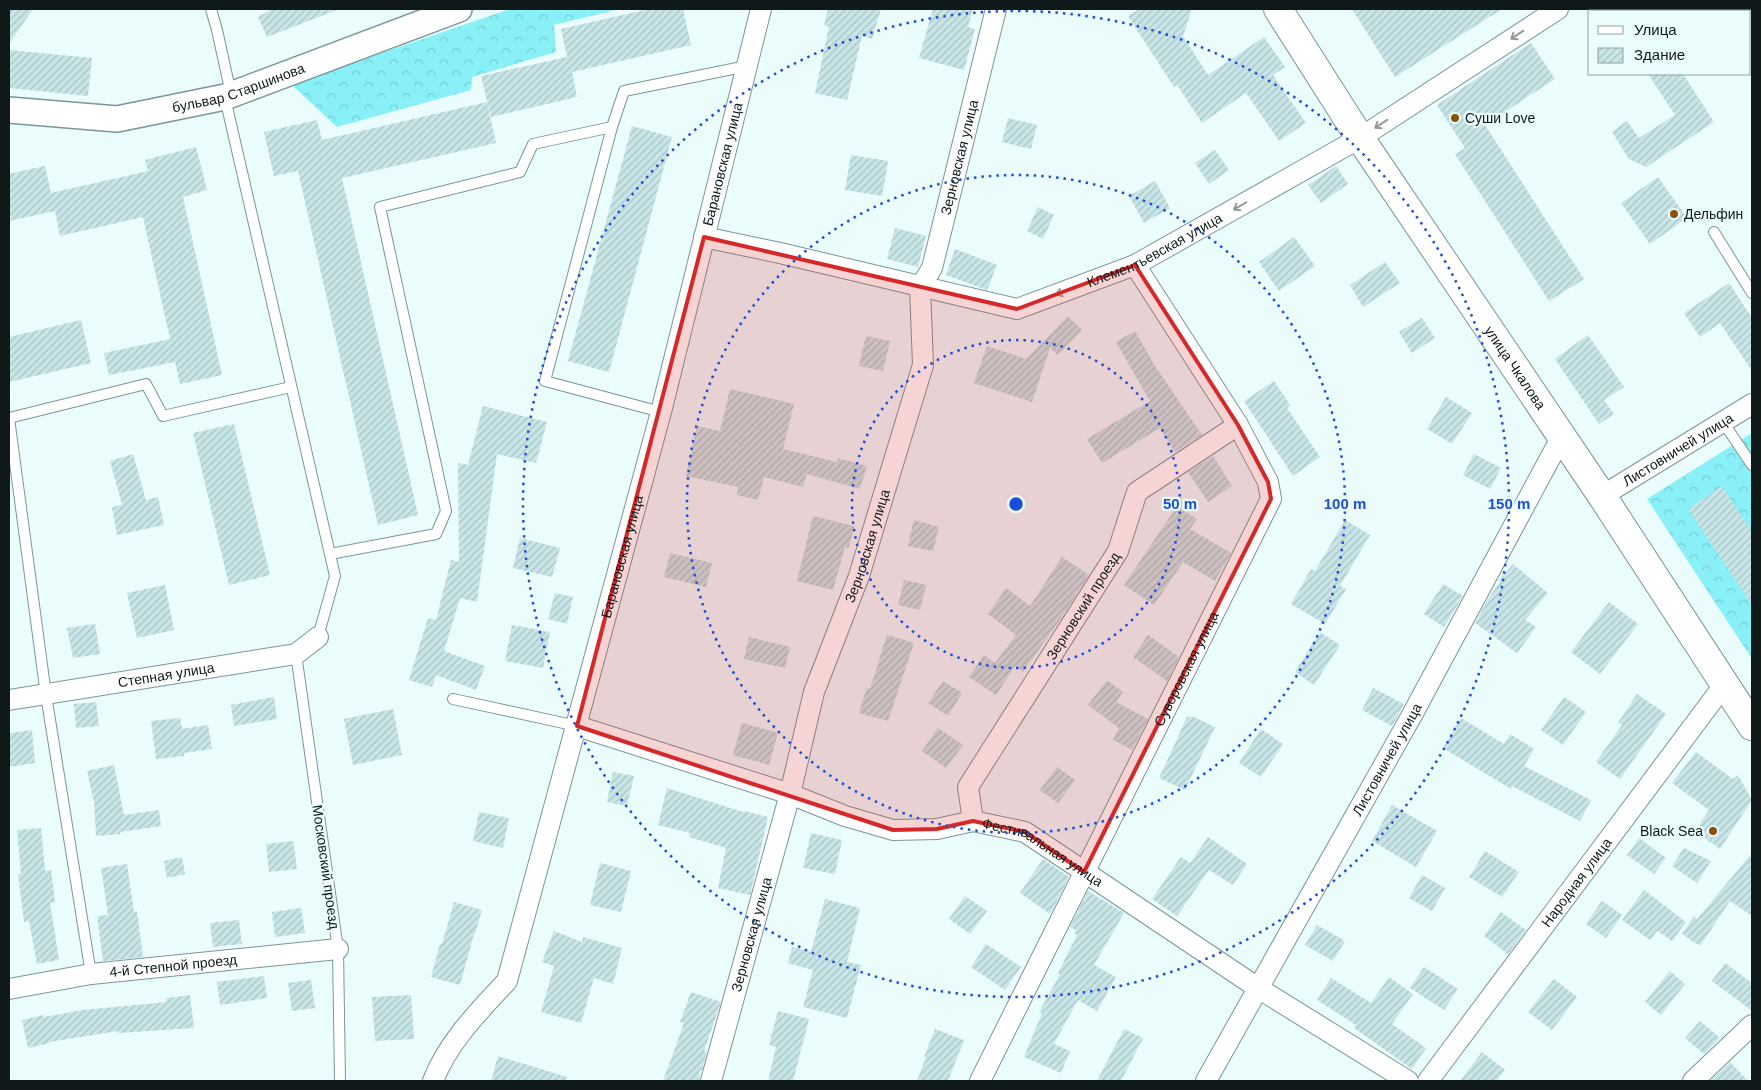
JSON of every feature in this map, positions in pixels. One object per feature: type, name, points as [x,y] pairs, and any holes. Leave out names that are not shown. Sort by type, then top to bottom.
[{"type":"main road","name":"улица Чкалова","points":[[1278,9],[1360,138],[1562,436],[1752,726]]},
{"type":"street","name":"бульвар Старшинова","points":[[9,110],[117,119],[228,96],[459,9]]},
{"type":"street","name":"Барановская улица","points":[[433,1081],[437,1071],[467,1024],[507,981],[662,412],[761,9]]},
{"type":"street","name":"Зерновская улица","points":[[711,1081],[790,794],[814,692],[859,576],[923,365],[920,287],[932,268],[996,9]]},
{"type":"street","name":"Клементьевская улица","points":[[704,237],[1016,309],[1135,265],[1360,138],[1558,9]]},
{"type":"street","name":"Суворовская улица","points":[[980,1081],[1271,499],[1268,482],[1238,425],[1135,265]]},
{"type":"street","name":"Листовничей улица","points":[[1602,496],[1752,404]]},
{"type":"street","name":"Зерновский проезд","points":[[973,821],[968,787],[1118,551],[1137,492],[1238,425]]},
{"type":"street","name":"Листовничей улица","points":[[1206,1081],[1412,715],[1562,436]]},
{"type":"street","name":"Степная улица","points":[[9,700],[296,654],[318,637]]},
{"type":"street","name":"Народная улица","points":[[1428,1081],[1724,685]]},
{"type":"street","name":"Фестивальная улица","points":[[577,726],[790,794],[845,816],[893,830],[937,829],[973,821],[1025,832],[1258,988],[1408,1081]]},
{"type":"street","name":"4-й Степной проезд","points":[[9,989],[91,974],[338,949]]},
{"type":"street","points":[[1692,1081],[1752,1025]]},
{"type":"lane","points":[[211,9],[217,30],[228,96],[291,386],[335,576],[318,637]]},
{"type":"lane","points":[[662,412],[545,381],[612,127],[624,91],[747,66]]},
{"type":"lane","points":[[330,554],[436,534],[446,511],[380,207],[520,172],[533,144],[612,127]]},
{"type":"lane","points":[[1714,232],[1752,293]]},
{"type":"lane","points":[[91,974],[46,695],[9,418],[146,384],[163,416],[291,386]]},
{"type":"lane","points":[[1724,422],[1752,465]]},
{"type":"lane","name":"Московский проезд","points":[[296,654],[338,949],[340,1081]]},
{"type":"lane","points":[[453,699],[577,726]]},
{"type":"highlighted area","points":[[704,237],[1017,309],[1135,265],[1238,425],[1268,482],[1271,499],[1084,872],[1025,832],[973,821],[937,829],[893,830],[577,726]]},
{"type":"green space","points":[[510,9],[619,9],[554,25],[556,52],[472,77],[471,90],[337,127],[291,84]]},
{"type":"green space","points":[[1752,433],[1752,659],[1647,499]]},
{"type":"building","points":[[9,9],[33,9],[9,44]]},
{"type":"building","points":[[272,9],[337,10],[267,37],[258,17]]},
{"type":"building","points":[[649,9],[683,9],[691,45],[572,72],[577,97],[491,117],[481,76],[567,57],[561,29]]},
{"type":"building","points":[[828,9],[881,9],[872,39],[862,36],[847,100],[815,93],[829,27],[824,25]]},
{"type":"building","points":[[933,9],[973,9],[968,27],[975,29],[964,70],[919,58]]},
{"type":"building","points":[[1139,9],[1192,9],[1183,36],[1208,75],[1264,37],[1285,67],[1273,75],[1306,123],[1279,141],[1246,93],[1202,123],[1177,85],[1174,87],[1128,16]]},
{"type":"building","points":[[1352,9],[1502,9],[1395,77]]},
{"type":"building","points":[[1531,43],[1555,79],[1485,125],[1584,279],[1549,301],[1455,154],[1465,148],[1437,105]]},
{"type":"building","points":[[9,50],[92,58],[88,96],[9,88]]},
{"type":"building","points":[[1649,75],[1684,75],[1714,122],[1646,167],[1629,159],[1612,132],[1627,121],[1639,138],[1675,115]]},
{"type":"building","points":[[487,102],[496,143],[342,178],[418,515],[378,525],[298,171],[274,176],[264,132],[317,120],[322,140]]},
{"type":"building","points":[[1008,118],[1037,125],[1031,149],[1002,142]]},
{"type":"building","points":[[632,126],[672,137],[609,372],[568,361]]},
{"type":"building","points":[[196,147],[207,190],[183,197],[222,375],[180,384],[175,362],[109,375],[104,353],[170,339],[143,217],[60,236],[55,211],[9,221],[9,174],[45,166],[51,193],[148,171],[145,160]]},
{"type":"building","points":[[1215,150],[1229,170],[1209,184],[1195,163]]},
{"type":"building","points":[[851,155],[888,161],[882,196],[845,190]]},
{"type":"building","points":[[1336,166],[1348,184],[1321,203],[1308,185]]},
{"type":"building","points":[[1658,177],[1687,218],[1650,244],[1621,203]]},
{"type":"building","points":[[1155,181],[1170,208],[1144,223],[1129,196]]},
{"type":"building","points":[[1038,207],[1054,215],[1043,239],[1027,231]]},
{"type":"building","points":[[895,228],[926,236],[918,267],[887,259]]},
{"type":"building","points":[[1294,237],[1315,266],[1279,291],[1259,262]]},
{"type":"building","points":[[955,249],[997,265],[987,290],[946,275]]},
{"type":"building","points":[[1385,262],[1400,283],[1363,307],[1350,285]]},
{"type":"building","points":[[1729,283],[1752,318],[1752,371],[1720,323],[1700,337],[1684,313]]},
{"type":"building","points":[[1068,316],[1082,330],[1058,355],[1050,348],[1032,402],[974,383],[987,346],[1026,359]]},
{"type":"building","points":[[1422,318],[1435,338],[1412,353],[1399,332]]},
{"type":"building","points":[[81,320],[91,363],[9,382],[9,337]]},
{"type":"building","points":[[1135,331],[1155,366],[1202,435],[1175,452],[1160,428],[1102,463],[1087,439],[1150,401],[1116,342]]},
{"type":"building","points":[[1588,335],[1624,387],[1604,400],[1614,414],[1599,424],[1555,359]]},
{"type":"building","points":[[866,336],[890,341],[883,371],[859,366]]},
{"type":"building","points":[[1274,381],[1290,405],[1287,408],[1320,457],[1293,476],[1244,401]]},
{"type":"building","points":[[730,389],[794,404],[783,449],[837,462],[838,458],[867,466],[860,489],[807,474],[803,487],[764,477],[758,500],[737,495],[738,487],[686,476],[697,426],[720,431]]},
{"type":"building","points":[[1446,397],[1472,413],[1452,444],[1427,429]]},
{"type":"building","points":[[483,406],[547,422],[536,463],[497,454],[477,602],[460,598],[444,651],[485,666],[476,690],[436,675],[432,687],[409,680],[428,618],[436,620],[451,560],[459,562],[458,463],[468,465]]},
{"type":"building","points":[[234,424],[270,575],[229,585],[193,433]]},
{"type":"building","points":[[133,454],[146,500],[158,497],[164,525],[117,535],[112,507],[122,505],[110,461]]},
{"type":"building","points":[[1474,454],[1501,468],[1490,489],[1463,475]]},
{"type":"building","points":[[1213,456],[1232,486],[1208,502],[1188,472]]},
{"type":"building","points":[[1722,486],[1752,532],[1752,605],[1688,509]]},
{"type":"building","points":[[1177,506],[1197,519],[1190,529],[1231,553],[1215,581],[1183,562],[1154,605],[1124,585]]},
{"type":"building","points":[[813,516],[854,526],[849,548],[845,547],[833,590],[797,581]]},
{"type":"building","points":[[914,520],[939,527],[933,551],[908,546]]},
{"type":"building","points":[[1345,520],[1370,535],[1340,586],[1346,589],[1325,624],[1291,604],[1311,569],[1315,571]]},
{"type":"building","points":[[520,538],[560,548],[552,577],[513,568]]},
{"type":"building","points":[[670,553],[712,563],[706,587],[664,577]]},
{"type":"building","points":[[1062,557],[1089,575],[1023,672],[1015,666],[996,695],[969,677],[984,655],[995,663],[1016,635],[988,614],[1006,588],[1030,606]]},
{"type":"building","points":[[1513,564],[1548,593],[1525,620],[1536,627],[1517,653],[1475,623],[1500,582],[1498,581]]},
{"type":"building","points":[[904,580],[926,585],[920,610],[898,605]]},
{"type":"building","points":[[1443,584],[1463,596],[1444,627],[1424,614]]},
{"type":"building","points":[[165,585],[174,630],[137,638],[127,593]]},
{"type":"building","points":[[555,593],[573,597],[567,624],[548,619]]},
{"type":"building","points":[[1609,602],[1638,624],[1600,674],[1571,652]]},
{"type":"building","points":[[95,624],[100,654],[73,658],[67,628]]},
{"type":"building","points":[[512,625],[550,632],[543,668],[505,661]]},
{"type":"building","points":[[1320,632],[1340,645],[1314,685],[1295,672]]},
{"type":"building","points":[[887,635],[914,643],[888,721],[859,713],[867,687],[870,689]]},
{"type":"building","points":[[1148,635],[1179,657],[1167,681],[1133,657]]},
{"type":"building","points":[[749,637],[790,647],[785,668],[744,659]]},
{"type":"building","points":[[1107,680],[1123,692],[1116,702],[1148,719],[1132,750],[1113,740],[1119,728],[1088,705]]},
{"type":"building","points":[[943,681],[962,693],[948,716],[928,703]]},
{"type":"building","points":[[1373,688],[1404,704],[1392,726],[1362,710]]},
{"type":"building","points":[[1637,694],[1666,714],[1620,779],[1596,762],[1622,725],[1618,723]]},
{"type":"building","points":[[274,697],[277,719],[234,726],[231,705]]},
{"type":"building","points":[[1564,697],[1586,712],[1563,745],[1541,730]]},
{"type":"building","points":[[96,702],[99,726],[76,728],[74,704]]},
{"type":"building","points":[[393,709],[402,755],[353,765],[344,719]]},
{"type":"building","points":[[1187,717],[1194,717],[1215,727],[1185,790],[1159,778]]},
{"type":"building","points":[[180,718],[182,729],[208,725],[212,749],[184,753],[184,756],[156,759],[151,721]]},
{"type":"building","points":[[1461,718],[1504,744],[1510,734],[1534,749],[1524,766],[1591,800],[1580,821],[1512,786],[1511,789],[1443,748]]},
{"type":"building","points":[[742,723],[778,733],[769,765],[733,755]]},
{"type":"building","points":[[938,728],[963,745],[946,768],[922,751]]},
{"type":"building","points":[[1261,729],[1283,744],[1261,777],[1239,763]]},
{"type":"building","points":[[32,730],[35,763],[9,767],[9,733]]},
{"type":"building","points":[[1696,752],[1733,779],[1738,775],[1752,800],[1720,849],[1695,831],[1709,810],[1672,783]]},
{"type":"building","points":[[114,765],[124,815],[159,810],[161,826],[120,832],[121,834],[96,836],[94,802],[87,771]]},
{"type":"building","points":[[1057,767],[1075,780],[1058,803],[1040,790]]},
{"type":"building","points":[[613,772],[634,776],[627,806],[607,802]]},
{"type":"building","points":[[667,788],[743,812],[768,817],[750,895],[718,888],[726,848],[689,837],[690,833],[658,825]]},
{"type":"building","points":[[1392,805],[1437,831],[1416,867],[1372,841]]},
{"type":"building","points":[[479,812],[509,818],[503,848],[473,841]]},
{"type":"building","points":[[41,828],[45,871],[51,870],[55,902],[50,903],[59,960],[37,964],[29,921],[24,922],[18,874],[21,874],[17,830]]},
{"type":"building","points":[[811,833],[842,840],[835,874],[803,868]]},
{"type":"building","points":[[1208,837],[1247,864],[1233,885],[1209,870],[1177,916],[1152,899],[1181,857],[1190,863]]},
{"type":"building","points":[[1639,838],[1666,858],[1654,874],[1627,855]]},
{"type":"building","points":[[293,841],[297,869],[269,872],[266,844]]},
{"type":"building","points":[[1684,848],[1711,861],[1697,883],[1672,866]]},
{"type":"building","points":[[1485,851],[1519,872],[1502,897],[1469,877]]},
{"type":"building","points":[[1752,853],[1752,916],[1730,901],[1700,946],[1682,934],[1694,916],[1697,919]]},
{"type":"building","points":[[182,857],[185,874],[167,878],[164,861]]},
{"type":"building","points":[[1043,859],[1069,877],[1050,914],[1020,893]]},
{"type":"building","points":[[600,863],[631,871],[621,912],[590,905]]},
{"type":"building","points":[[127,864],[134,912],[137,911],[143,957],[103,961],[97,916],[108,915],[101,868]]},
{"type":"building","points":[[1422,875],[1445,888],[1432,911],[1409,898]]},
{"type":"building","points":[[1644,890],[1686,922],[1672,941],[1657,931],[1650,940],[1622,920]]},
{"type":"building","points":[[1088,891],[1124,913],[1094,965],[1116,977],[1097,1011],[1078,1000],[1054,1044],[1070,1051],[1061,1073],[1024,1057],[1042,1013],[1039,1012],[1060,974],[1058,973],[1077,935],[1074,933],[1076,930],[1070,927]]},
{"type":"building","points":[[965,896],[987,911],[970,934],[949,919]]},
{"type":"building","points":[[825,899],[860,908],[847,962],[861,965],[847,1018],[803,1007],[813,970],[788,963],[792,947],[811,952]]},
{"type":"building","points":[[1602,901],[1622,915],[1606,938],[1586,924]]},
{"type":"building","points":[[454,902],[482,910],[460,985],[431,977]]},
{"type":"building","points":[[301,908],[305,933],[275,937],[272,912]]},
{"type":"building","points":[[1501,912],[1526,930],[1508,954],[1484,936]]},
{"type":"building","points":[[239,920],[242,944],[213,947],[210,923]]},
{"type":"building","points":[[1317,925],[1345,941],[1333,961],[1305,945]]},
{"type":"building","points":[[554,931],[582,942],[583,937],[622,948],[613,984],[594,978],[581,1023],[541,1012],[554,966],[542,962]]},
{"type":"building","points":[[986,944],[1021,967],[1005,990],[971,967]]},
{"type":"building","points":[[1725,963],[1752,983],[1752,1011],[1712,981]]},
{"type":"building","points":[[1424,967],[1458,989],[1444,1010],[1410,988]]},
{"type":"building","points":[[1670,971],[1685,984],[1661,1015],[1645,1002]]},
{"type":"building","points":[[264,976],[267,998],[220,1005],[217,982]]},
{"type":"building","points":[[1389,977],[1413,994],[1392,1024],[1426,1048],[1412,1069],[1354,1028],[1356,1025],[1317,1000],[1331,978],[1371,1003]]},
{"type":"building","points":[[1554,979],[1577,997],[1552,1030],[1528,1012]]},
{"type":"building","points":[[311,980],[315,1008],[292,1011],[288,983]]},
{"type":"building","points":[[691,992],[721,1002],[704,1051],[707,1052],[702,1070],[700,1070],[699,1081],[663,1081],[684,1023],[680,1022]]},
{"type":"building","points":[[190,995],[194,1028],[118,1033],[118,1031],[49,1042],[28,1048],[22,1020],[43,1015],[44,1017],[83,1010],[167,1002],[166,998]]},
{"type":"building","points":[[411,995],[414,1039],[375,1041],[372,997]]},
{"type":"building","points":[[778,1011],[809,1019],[793,1081],[768,1081],[776,1047],[769,1045]]},
{"type":"building","points":[[1700,1021],[1720,1038],[1704,1054],[1685,1038]]},
{"type":"building","points":[[935,1029],[964,1040],[948,1081],[917,1081],[926,1057],[924,1057]]},
{"type":"building","points":[[1124,1029],[1143,1038],[1121,1081],[1097,1081]]},
{"type":"building","points":[[1482,1052],[1505,1070],[1496,1081],[1460,1081]]},
{"type":"building","points":[[498,1056],[567,1077],[566,1081],[491,1081]]},
{"type":"building","points":[[1730,1062],[1748,1081],[1710,1081]]},
{"type":"place","name":"Суши Love","points":[[1455,118]]},
{"type":"place","name":"Дельфин","points":[[1674,214]]},
{"type":"place","name":"Black Sea","points":[[1713,831]]}]
